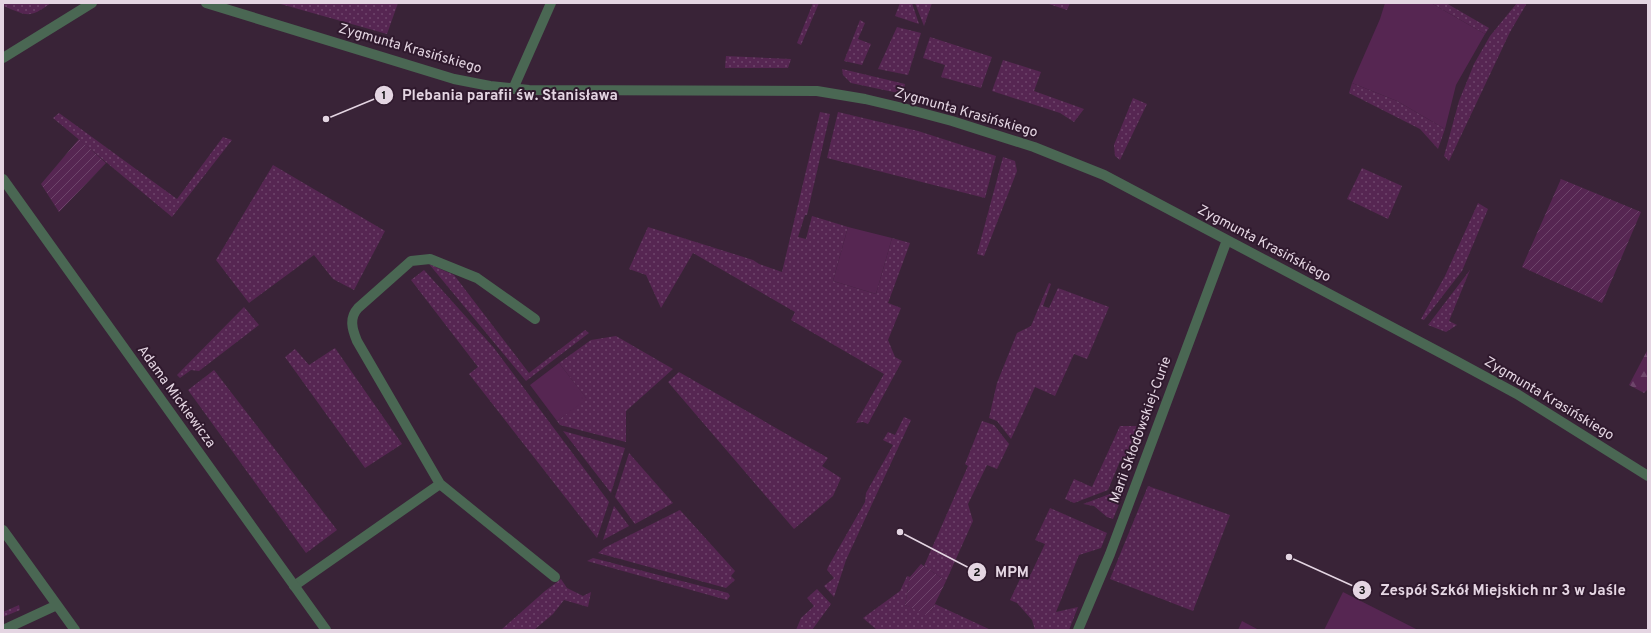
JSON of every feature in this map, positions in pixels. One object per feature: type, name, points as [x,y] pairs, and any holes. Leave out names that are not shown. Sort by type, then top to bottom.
[{"type":"street","points":[[3,58],[92,3]]},
{"type":"street","name":"Zygmunta Krasińskiego","points":[[206,3],[454,79],[513,89],[817,91],[865,99],[952,121],[1074,162],[1104,175],[1517,394],[1648,476]]},
{"type":"street","points":[[513,89],[551,3]]},
{"type":"street","name":"Adama Mickiewicza","points":[[3,179],[326,630]]},
{"type":"street","name":"Marii Skłodowskiej-Curie","points":[[1078,630],[1101,575],[1227,240]]},
{"type":"street","points":[[535,319],[477,278],[430,259],[411,261],[354,312],[352,325],[357,341],[440,484],[554,577]]},
{"type":"street","points":[[294,586],[440,484]]},
{"type":"street","points":[[3,530],[75,630]]},
{"type":"street","points":[[3,630],[57,605]]},
{"type":"green space","points":[[3,3],[51,3],[33,14],[24,14],[3,6]]},
{"type":"green space","points":[[277,3],[398,3],[387,34]]},
{"type":"green space","points":[[813,3],[819,3],[801,45],[797,43]]},
{"type":"green space","points":[[900,3],[912,3],[919,24],[895,16]]},
{"type":"green space","points":[[915,3],[932,3],[924,26]]},
{"type":"green space","points":[[1046,3],[1070,3],[1067,10]]},
{"type":"green space","points":[[1385,3],[1431,3],[1485,34],[1456,85],[1445,129],[1397,101],[1352,83],[1380,19]]},
{"type":"green space","points":[[1431,3],[1446,3],[1489,28],[1485,34]]},
{"type":"green space","points":[[1517,3],[1527,3],[1510,32],[1449,161],[1444,156],[1459,101],[1474,64],[1490,36]]},
{"type":"green space","points":[[860,20],[865,23],[858,39],[871,44],[862,65],[844,61]]},
{"type":"green space","points":[[897,27],[921,33],[908,75],[878,69]]},
{"type":"green space","points":[[930,37],[992,57],[981,88],[941,77],[945,65],[923,58]]},
{"type":"green space","points":[[726,56],[791,59],[788,68],[725,68]]},
{"type":"green space","points":[[1003,60],[1041,72],[1034,91],[1084,109],[1074,122],[1060,113],[992,91]]},
{"type":"green space","points":[[842,69],[905,84],[903,94],[851,83],[843,75]]},
{"type":"green space","points":[[1352,83],[1397,101],[1445,129],[1438,149],[1420,129],[1349,93]]},
{"type":"green space","points":[[1133,98],[1147,104],[1120,160],[1115,156],[1114,145]]},
{"type":"green space","points":[[820,112],[830,114],[807,215],[805,215],[798,237],[806,239],[812,216],[848,227],[833,281],[876,294],[892,238],[910,243],[888,303],[901,308],[888,340],[895,357],[902,361],[868,424],[863,422],[856,423],[884,374],[791,320],[795,312],[693,253],[661,308],[646,275],[629,269],[648,227],[753,260],[759,264],[782,272]]},
{"type":"green space","points":[[838,112],[918,131],[996,156],[985,198],[827,158]]},
{"type":"green space","points":[[59,113],[177,199],[223,137],[232,140],[172,217],[53,118]]},
{"type":"green space","points":[[79,139],[106,163],[59,212],[41,184]]},
{"type":"green space","points":[[1003,157],[1015,161],[1017,171],[984,256],[977,254]]},
{"type":"green space","points":[[273,165],[385,231],[354,290],[333,279],[314,255],[249,303],[216,260]]},
{"type":"green space","points":[[1362,168],[1402,186],[1388,219],[1347,199]]},
{"type":"green space","points":[[1561,179],[1641,212],[1602,303],[1522,267]]},
{"type":"green space","points":[[1478,203],[1488,209],[1462,271],[1424,320],[1421,319],[1445,276]]},
{"type":"green space","points":[[848,227],[892,238],[876,294],[833,281]]},
{"type":"green space","points":[[429,264],[454,275],[529,373],[585,330],[589,333],[526,381]]},
{"type":"green space","points":[[424,270],[494,348],[609,502],[597,538],[469,374],[478,367],[411,280]]},
{"type":"green space","points":[[1470,270],[1449,321],[1457,325],[1446,332],[1428,325]]},
{"type":"green space","points":[[1049,283],[1051,284],[1043,306],[1049,308],[1058,288],[1109,307],[1087,359],[1074,354],[1055,396],[1035,387],[1011,439],[997,421],[989,418],[997,383],[1017,333],[1031,326]]},
{"type":"green space","points":[[244,307],[259,325],[199,371],[191,370],[180,378],[177,375]]},
{"type":"green space","points":[[616,336],[673,369],[626,411],[626,442],[560,425],[557,421],[586,398],[559,363],[591,340]]},
{"type":"green space","points":[[335,348],[402,444],[365,468],[285,357],[295,349],[309,365]]},
{"type":"green space","points":[[1648,349],[1648,389],[1644,393],[1629,385]]},
{"type":"green space","points":[[559,363],[587,399],[557,421],[530,385]]},
{"type":"green space","points":[[214,370],[337,530],[306,553],[188,390]]},
{"type":"green space","points":[[679,372],[828,458],[822,466],[841,478],[833,496],[794,529],[668,382]]},
{"type":"green space","points":[[904,417],[911,420],[846,560],[834,597],[824,586],[834,578],[827,570],[828,567],[865,502],[866,493],[893,445],[883,440],[888,432],[895,435]]},
{"type":"green space","points":[[982,421],[994,425],[1009,444],[997,469],[987,465],[968,504],[973,521],[946,581],[924,566],[968,466],[965,464]]},
{"type":"green space","points":[[1120,426],[1145,426],[1133,457],[1120,461],[1108,490],[1074,503],[1065,499],[1074,479],[1092,487]]},
{"type":"green space","points":[[563,431],[625,448],[611,493]]},
{"type":"green space","points":[[629,453],[673,503],[635,524],[615,497]]},
{"type":"green space","points":[[1148,486],[1230,515],[1193,611],[1110,579]]},
{"type":"green space","points":[[1126,488],[1113,519],[1107,517],[1094,506],[1083,504]]},
{"type":"green space","points":[[614,506],[629,526],[603,540]]},
{"type":"green space","points":[[1050,508],[1107,533],[1101,548],[1079,555],[1056,612],[1078,607],[1069,630],[1035,630],[1032,620],[1017,603],[1010,600],[1021,577],[1028,580],[1045,544],[1035,540]]},
{"type":"green space","points":[[680,510],[735,571],[731,576],[735,580],[726,588],[598,553],[604,548]]},
{"type":"green space","points":[[593,558],[728,593],[730,596],[727,600],[587,561]]},
{"type":"green space","points":[[921,564],[946,581],[929,616],[905,605],[910,577]]},
{"type":"green space","points":[[907,576],[910,577],[905,605],[929,615],[935,604],[991,630],[877,630],[863,618],[900,591]]},
{"type":"green space","points":[[561,579],[567,588],[583,596],[591,592],[588,607],[564,600],[553,614],[534,630],[501,630],[545,591]]},
{"type":"green space","points":[[817,589],[831,604],[812,630],[796,630],[801,618],[814,606],[807,598]]},
{"type":"green space","points":[[1343,592],[1418,630],[1324,630]]},
{"type":"green space","points":[[19,605],[20,610],[3,617],[3,612]]},
{"type":"green space","points":[[1242,621],[1259,630],[1238,630]]},
{"type":"place","name":"Plebania parafii św. Stanisława","points":[[326,119]]},
{"type":"place","name":"MPM","points":[[900,532]]},
{"type":"place","name":"Zespół Szkół Miejskich nr 3 w Jaśle","points":[[1289,557]]}]
